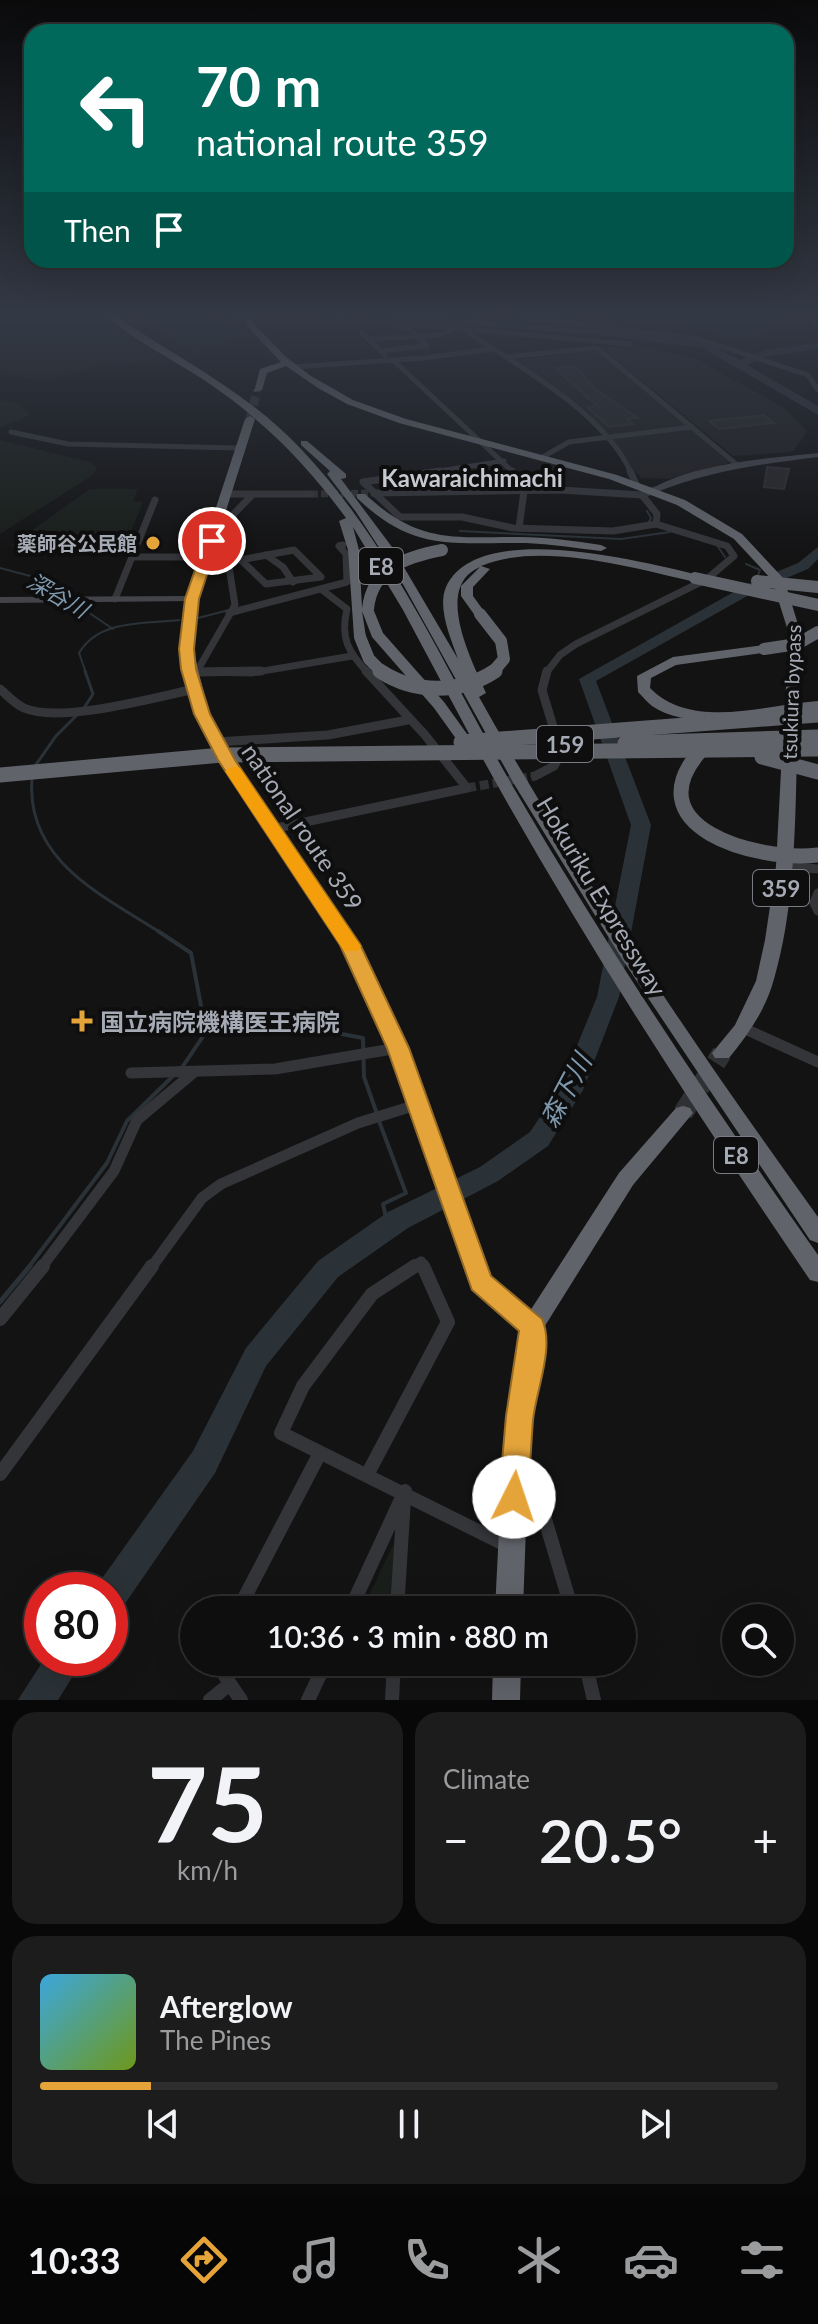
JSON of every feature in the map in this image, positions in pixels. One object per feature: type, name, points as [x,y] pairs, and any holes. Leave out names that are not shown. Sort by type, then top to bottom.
[{"type":"highway","name":"Hokuriku Expressway","points":[[233,395],[299,445],[376,556],[573,885],[818,1273]]},
{"type":"highway","name":"Hokuriku Expressway","points":[[243,395],[347,491],[389,552],[566,857],[573,885]]},
{"type":"highway","name":"tsukiura bypass","points":[[339,395],[359,405],[654,490],[708,516],[758,554],[788,596],[795,634],[784,866],[765,981],[743,1028],[722,1053]]},
{"type":"highway","name":"national route 359","points":[[250,419],[225,494],[218,539],[206,557],[192,599],[187,649],[202,714],[272,829],[350,944],[398,1048],[481,1282],[532,1327]]},
{"type":"highway","points":[[299,445],[379,516],[410,533],[450,541],[544,541],[741,583],[818,605]]},
{"type":"highway","points":[[299,445],[351,533],[357,558],[355,611],[360,637],[371,662],[391,678],[424,687],[457,686],[492,674],[504,659],[501,641],[466,591],[472,577],[482,569],[519,559],[597,553]]},
{"type":"highway","points":[[573,885],[439,705],[377,634],[368,609],[372,585],[387,569],[412,557],[442,550],[513,544],[597,553]]},
{"type":"highway","points":[[566,857],[478,690],[461,645],[450,598],[457,578],[487,560],[530,553],[597,553]]},
{"type":"highway","points":[[741,583],[818,591]]},
{"type":"highway","points":[[741,583],[796,604],[818,621]]},
{"type":"highway","points":[[765,651],[797,644],[818,632]]},
{"type":"highway","points":[[818,647],[665,663],[644,676],[643,689],[662,706],[688,714],[723,715],[818,699]]},
{"type":"highway","points":[[791,705],[818,705]]},
{"type":"highway","points":[[818,718],[760,730],[727,742],[703,760],[694,774],[690,790],[695,806],[708,823],[739,841],[776,849],[818,846]]},
{"type":"highway","points":[[818,718],[762,723],[712,742],[689,762],[680,789],[690,816],[721,840],[762,854],[818,855]]},
{"type":"highway","name":"159","points":[[356,750],[818,718]]},
{"type":"highway","name":"159","points":[[0,775],[153,759],[818,737]]},
{"type":"highway","name":"159","points":[[311,752],[595,754],[818,749]]},
{"type":"highway","name":"159","points":[[456,751],[596,756],[737,755],[780,760],[818,772]]},
{"type":"highway","name":"Hokuriku Expressway","points":[[666,1033],[818,1234]]},
{"type":"highway","points":[[509,1596],[515,1471],[532,1327],[626,1179],[683,1113]]},
{"type":"highway","points":[[506,1700],[507,1676]]},
{"type":"street","points":[[432,395],[533,490]]},
{"type":"street","points":[[562,395],[634,473],[636,484]]},
{"type":"street","points":[[654,395],[736,464]]},
{"type":"street","points":[[541,458],[569,442],[692,427]]},
{"type":"street","points":[[11,432],[68,444],[239,448]]},
{"type":"street","points":[[374,493],[533,490],[642,495],[688,475],[736,464],[815,455]]},
{"type":"street","points":[[504,461],[363,482],[400,517],[462,517],[519,528],[631,531],[656,524],[727,546],[734,556],[731,563],[580,640],[546,667],[541,679],[541,691],[563,751],[561,762],[553,770],[535,776]]},
{"type":"street","points":[[519,528],[524,491]]},
{"type":"street","points":[[225,494],[311,494]]},
{"type":"street","points":[[195,681],[231,611],[229,562],[218,539],[225,523],[252,495]]},
{"type":"street","points":[[642,495],[657,514],[656,524]]},
{"type":"street","points":[[115,599],[155,500]]},
{"type":"street","points":[[231,611],[347,582],[346,554],[339,546],[343,545]]},
{"type":"street","points":[[229,562],[243,562],[294,550],[321,577],[266,584],[243,562]]},
{"type":"street","points":[[266,555],[283,567],[293,582]]},
{"type":"street","points":[[133,557],[206,557]]},
{"type":"street","points":[[272,829],[467,788],[425,735],[352,656],[342,629],[347,609],[321,589]]},
{"type":"street","points":[[788,596],[811,598],[818,591]]},
{"type":"street","points":[[0,600],[192,599]]},
{"type":"street","points":[[0,689],[26,709],[76,710],[195,681],[352,656]]},
{"type":"street","points":[[217,742],[328,735],[408,720]]},
{"type":"street","points":[[784,866],[818,869]]},
{"type":"street","points":[[818,893],[814,903],[818,911]]},
{"type":"street","points":[[743,1028],[818,1062]]},
{"type":"street","points":[[131,1073],[275,1069],[398,1048]]},
{"type":"street","points":[[0,1319],[85,1213],[114,1171],[137,1120],[188,1073]]},
{"type":"street","points":[[0,1474],[202,1198],[221,1184],[358,1123],[416,1105]]},
{"type":"street","points":[[367,1475],[448,1322],[421,1262],[372,1294],[303,1386],[281,1433],[367,1475],[405,1491],[511,1547]]},
{"type":"street","points":[[245,1596],[320,1453]]},
{"type":"street","points":[[515,1471],[536,1489],[568,1596]]},
{"type":"street","points":[[356,1596],[405,1491]]},
{"type":"street","points":[[398,1596],[405,1491]]},
{"type":"street","points":[[225,1676],[241,1700]]},
{"type":"street","points":[[308,1700],[319,1676]]},
{"type":"street","points":[[392,1700],[393,1676]]},
{"type":"street","points":[[588,1676],[594,1700]]},
{"type":"street","points":[[210,1700],[230,1684]]},
{"type":"shaded area","points":[[565,395],[650,395],[730,463],[669,479],[641,478]]},
{"type":"shaded area","points":[[659,395],[762,395],[783,407],[807,431],[793,452],[733,456]]},
{"type":"shaded area","points":[[0,400],[19,404],[30,415],[0,428]]},
{"type":"shaded area","points":[[0,440],[90,462],[97,468],[93,475],[0,534]]},
{"type":"shaded area","points":[[90,489],[138,489],[133,501],[143,502],[128,539],[101,546],[10,546]]},
{"type":"shaded area","points":[[397,1537],[392,1596],[369,1596]]},
{"type":"building","points":[[585,395],[604,395],[638,418],[627,419],[633,424],[609,427],[587,407],[597,406]]},
{"type":"building","points":[[764,415],[774,423],[719,429],[709,421]]},
{"type":"building","points":[[767,467],[789,469],[784,489],[764,487]]},
{"type":"waterway","name":"森下川","points":[[791,395],[818,411]]},
{"type":"waterway","points":[[647,511],[651,518],[648,524]]},
{"type":"waterway","points":[[460,531],[621,539],[670,532]]},
{"type":"waterway","points":[[716,544],[725,557]]},
{"type":"waterway","name":"森下川","points":[[127,1572],[204,1462],[256,1357],[328,1269],[398,1220],[489,1174],[539,1139],[571,1090],[608,997],[641,825],[587,679],[753,587],[803,566],[818,551]]},
{"type":"waterway","points":[[746,564],[760,570],[757,578]]},
{"type":"waterway","name":"深谷川","points":[[0,568],[34,577],[67,597]]},
{"type":"waterway","name":"深谷川","points":[[73,602],[112,628]]},
{"type":"waterway","points":[[198,618],[229,610]]},
{"type":"waterway","points":[[112,628],[179,620]]},
{"type":"waterway","points":[[86,673],[79,653],[98,634],[112,628]]},
{"type":"waterway","points":[[84,708],[93,694],[85,671]]},
{"type":"waterway","points":[[35,766],[56,736],[79,713]]},
{"type":"waterway","points":[[32,777],[33,806],[41,831],[54,853],[71,872],[92,888],[161,933]]},
{"type":"waterway","points":[[161,933],[191,953],[206,1032],[183,1066]]},
{"type":"waterway","points":[[220,1020],[247,1016],[363,1038],[364,1077],[377,1114]]},
{"type":"waterway","points":[[28,1268],[107,1163],[127,1121],[172,1077]]},
{"type":"waterway","points":[[379,1121],[406,1193],[383,1204],[388,1227]]},
{"type":"waterway","points":[[0,1302],[30,1266]]},
{"type":"waterway","name":"森下川","points":[[36,1700],[53,1676]]},
{"type":"tunnel","points":[[250,419],[256,395]]},
{"type":"tunnel","points":[[311,494],[374,493]]},
{"type":"tunnel","points":[[467,788],[535,776]]},
{"type":"tunnel","points":[[683,1113],[722,1053]]},
{"type":"slow traffic","points":[[234,771],[351,946]]},
{"type":"place","name":"薬師谷公民館","points":[[153,543]]},
{"type":"place","name":"国立病院機構医王病院","points":[[82,1021]]},
{"type":"district","name":"Kawaraichimachi","points":[[472,477]]},
{"type":"route","points":[[212,541],[192,599],[188,624],[188,669],[202,714],[226,760],[350,944],[398,1048],[481,1282],[532,1327],[529,1372],[520,1416],[514,1497]]}]
